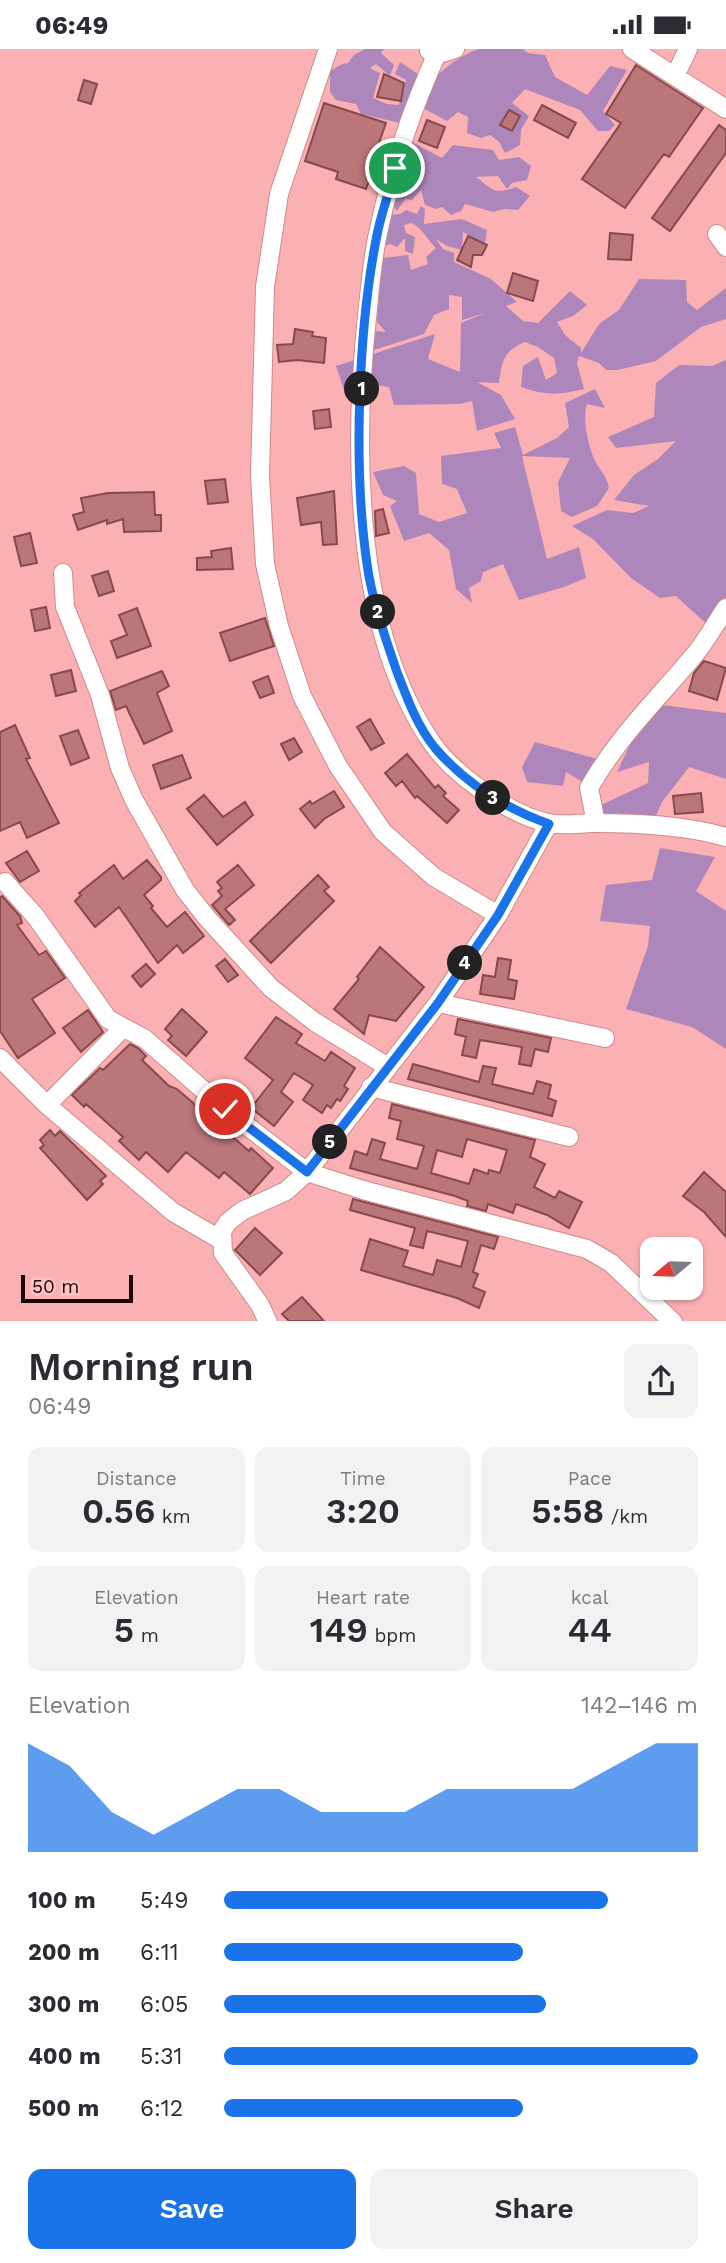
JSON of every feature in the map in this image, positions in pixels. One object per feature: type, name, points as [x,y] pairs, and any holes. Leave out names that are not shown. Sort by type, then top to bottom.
[{"type":"street","points":[[328,49],[279,194],[265,287],[260,475],[265,564],[279,626],[302,696],[338,767],[383,832],[434,877],[498,915]]},
{"type":"street","points":[[455,49],[433,51],[417,100],[377,238],[362,362],[363,534],[376,603],[400,678],[420,726],[433,746],[493,798],[517,811],[549,824],[643,824],[726,837]]},
{"type":"street","points":[[632,49],[726,109]]},
{"type":"street","points":[[675,76],[688,49]]},
{"type":"street","points":[[63,573],[65,607],[100,695],[120,768],[134,800],[186,890],[207,918],[271,988],[315,1022],[388,1067]]},
{"type":"street","points":[[596,823],[589,787],[607,757],[636,719],[696,652],[726,608]]},
{"type":"street","points":[[268,1321],[260,1305],[223,1253],[220,1240],[228,1222],[242,1210],[286,1191],[307,1172],[438,1003],[498,915],[549,824]]},
{"type":"street","points":[[2,879],[36,917],[108,1019],[145,1039],[225,1109],[307,1172],[363,1190],[587,1249],[611,1263],[673,1321]]},
{"type":"street","points":[[438,1003],[605,1038]]},
{"type":"street","points":[[47,1105],[123,1028]]},
{"type":"street","points":[[0,1058],[47,1105],[173,1212],[220,1240]]},
{"type":"street","points":[[371,1087],[569,1137]]},
{"type":"shaded area","points":[[365,49],[384,49],[381,53],[394,65],[390,76],[376,64],[370,68],[380,73],[373,98],[387,104],[399,105],[406,80],[395,74],[400,62],[421,76],[409,125],[361,114],[356,104],[336,100],[330,92],[330,71],[348,63],[354,55]]},
{"type":"shaded area","points":[[479,49],[523,49],[528,53],[545,55],[555,77],[587,95],[610,66],[627,70],[603,111],[615,125],[609,131],[598,131],[580,110],[525,89],[512,103],[529,116],[521,130],[520,145],[505,153],[499,142],[490,135],[481,138],[467,133],[468,117],[458,112],[447,121],[423,108],[426,91],[435,78],[456,60]]},
{"type":"shaded area","points":[[412,142],[442,158],[453,145],[493,150],[499,160],[519,157],[531,166],[527,180],[512,183],[507,189],[498,176],[476,177],[494,190],[503,191],[516,187],[530,196],[518,210],[504,209],[493,212],[465,204],[461,211],[451,215],[442,207],[436,209],[425,205],[421,190],[412,200],[405,199],[397,211],[393,206]]},
{"type":"shaded area","points":[[421,206],[425,209],[424,224],[462,219],[487,230],[485,244],[463,232],[462,250],[447,246],[436,239],[443,249],[454,253],[454,262],[491,279],[517,302],[506,306],[523,321],[538,323],[570,291],[587,305],[573,316],[557,322],[565,335],[581,348],[581,353],[599,324],[619,310],[639,279],[686,280],[687,302],[697,310],[726,288],[726,319],[701,327],[656,361],[618,370],[606,370],[599,363],[579,356],[577,363],[584,389],[559,393],[538,392],[521,387],[523,366],[538,357],[546,380],[557,373],[554,358],[525,342],[508,353],[501,369],[499,383],[477,382],[501,395],[515,419],[477,431],[472,401],[460,404],[394,405],[389,387],[369,384],[346,396],[336,366],[435,334],[428,359],[460,372],[461,323],[485,313],[462,320],[462,297],[449,295],[449,309],[434,315],[424,334],[371,351],[373,331],[386,332],[377,322],[380,284],[378,261],[408,255],[411,270],[428,264],[426,257],[436,248],[411,223],[404,225],[406,233],[415,237],[413,254],[405,251],[405,238],[397,247],[390,244],[383,247],[389,215],[400,214],[406,210],[417,214]]},
{"type":"shaded area","points":[[726,360],[726,603],[712,629],[676,596],[660,598],[631,578],[593,539],[572,526],[607,510],[633,513],[649,506],[614,500],[634,475],[658,459],[676,441],[616,448],[608,437],[654,417],[656,383],[679,365],[712,366]]},
{"type":"shaded area","points":[[595,389],[605,408],[587,404],[586,431],[594,459],[609,488],[597,506],[572,517],[561,511],[558,482],[570,458],[522,456],[547,559],[579,547],[586,578],[519,600],[503,564],[483,572],[481,581],[469,588],[472,603],[456,589],[449,550],[429,533],[404,541],[390,506],[397,501],[383,495],[373,472],[404,466],[416,473],[419,514],[439,522],[467,513],[457,489],[442,484],[441,456],[501,448],[494,433],[515,427],[523,455],[557,438],[569,427],[565,403]]},
{"type":"shaded area","points":[[662,705],[726,713],[726,779],[689,767],[662,802],[652,825],[594,813],[601,805],[648,783],[649,762],[617,772],[636,732]]},
{"type":"shaded area","points":[[535,742],[605,761],[607,778],[584,783],[566,772],[563,786],[527,782],[522,767]]},
{"type":"shaded area","points":[[660,848],[715,857],[696,891],[726,911],[726,1049],[692,1027],[626,1009],[648,946],[650,926],[600,921],[606,885],[652,880]]},
{"type":"building","points":[[636,65],[703,108],[669,157],[664,154],[625,208],[582,179],[621,123],[606,114]]},
{"type":"building","points":[[384,74],[404,83],[401,101],[377,97]]},
{"type":"building","points":[[84,80],[97,84],[91,104],[78,100]]},
{"type":"building","points":[[324,103],[386,123],[375,154],[379,155],[366,189],[336,179],[338,172],[305,161]]},
{"type":"building","points":[[542,105],[576,123],[568,138],[534,120]]},
{"type":"building","points":[[509,110],[520,116],[512,131],[500,125]]},
{"type":"building","points":[[427,120],[445,127],[437,148],[419,141]]},
{"type":"building","points":[[719,125],[726,130],[726,153],[670,231],[652,218]]},
{"type":"building","points":[[610,233],[633,235],[631,260],[608,259]]},
{"type":"building","points":[[468,236],[487,245],[482,255],[473,255],[471,267],[457,260]]},
{"type":"building","points":[[513,273],[538,281],[533,301],[507,293]]},
{"type":"building","points":[[295,329],[313,332],[312,336],[326,338],[324,363],[297,360],[279,362],[277,345],[293,344]]},
{"type":"building","points":[[329,409],[331,427],[315,429],[313,411]]},
{"type":"building","points":[[225,479],[228,502],[208,504],[205,481]]},
{"type":"building","points":[[334,491],[337,544],[323,545],[321,522],[301,525],[297,498]]},
{"type":"building","points":[[154,492],[155,515],[161,515],[161,531],[124,532],[123,519],[107,524],[107,520],[78,530],[73,515],[84,512],[81,498],[108,493]]},
{"type":"building","points":[[383,509],[389,533],[376,536],[375,511]]},
{"type":"building","points":[[30,533],[37,563],[21,566],[14,537]]},
{"type":"building","points":[[231,548],[233,569],[197,570],[197,558],[212,557],[211,551]]},
{"type":"building","points":[[108,571],[114,591],[99,596],[92,576]]},
{"type":"building","points":[[46,607],[50,628],[35,631],[31,610]]},
{"type":"building","points":[[137,608],[151,646],[117,658],[111,641],[127,635],[119,615]]},
{"type":"building","points":[[265,618],[274,646],[230,661],[220,633]]},
{"type":"building","points":[[704,661],[726,668],[717,700],[689,691],[694,673]]},
{"type":"building","points":[[71,670],[76,691],[56,696],[51,675]]},
{"type":"building","points":[[162,671],[169,686],[157,693],[172,731],[144,744],[126,706],[116,710],[110,691]]},
{"type":"building","points":[[268,676],[274,693],[260,698],[253,682]]},
{"type":"building","points":[[370,719],[384,743],[371,750],[357,727]]},
{"type":"building","points":[[15,725],[30,758],[26,759],[59,823],[27,838],[20,822],[0,831],[0,732]]},
{"type":"building","points":[[78,730],[89,758],[71,765],[60,736]]},
{"type":"building","points":[[294,738],[302,752],[289,760],[281,744]]},
{"type":"building","points":[[407,754],[435,788],[438,785],[446,793],[443,796],[459,810],[447,823],[417,796],[415,798],[402,781],[396,786],[385,773]]},
{"type":"building","points":[[182,755],[191,778],[161,789],[153,765]]},
{"type":"building","points":[[334,791],[344,807],[315,828],[300,809],[310,801],[312,804]]},
{"type":"building","points":[[701,793],[703,812],[675,814],[673,796]]},
{"type":"building","points":[[204,795],[223,817],[245,802],[253,815],[217,845],[187,809]]},
{"type":"building","points":[[27,851],[39,871],[20,882],[6,863]]},
{"type":"building","points":[[147,860],[161,877],[144,895],[153,906],[151,908],[167,927],[185,912],[204,936],[183,953],[177,945],[158,963],[119,907],[95,927],[75,901],[81,895],[79,893],[114,865],[123,879]]},
{"type":"building","points":[[238,865],[254,885],[225,909],[235,920],[229,925],[212,905],[222,896],[218,891],[222,888],[217,882]]},
{"type":"building","points":[[318,875],[329,887],[324,891],[334,901],[271,963],[250,941]]},
{"type":"building","points":[[2,896],[20,916],[22,923],[17,925],[39,955],[46,951],[65,978],[32,999],[55,1033],[18,1058],[0,1031]]},
{"type":"building","points":[[380,947],[424,987],[396,1021],[369,1015],[364,1034],[334,1009],[359,979],[357,977]]},
{"type":"building","points":[[498,958],[511,960],[508,979],[517,981],[514,999],[480,994],[483,975],[495,977]]},
{"type":"building","points":[[225,959],[238,975],[228,982],[216,966]]},
{"type":"building","points":[[146,964],[155,974],[141,987],[132,976]]},
{"type":"building","points":[[182,1009],[207,1032],[186,1056],[168,1040],[172,1036],[165,1029]]},
{"type":"building","points":[[88,1010],[103,1032],[81,1052],[63,1028]]},
{"type":"building","points":[[276,1017],[302,1034],[296,1043],[325,1061],[331,1052],[355,1068],[344,1086],[348,1089],[340,1101],[337,1099],[331,1108],[327,1105],[322,1113],[303,1100],[313,1085],[294,1073],[281,1092],[293,1102],[274,1126],[251,1108],[273,1080],[245,1058]]},
{"type":"building","points":[[458,1019],[551,1038],[548,1052],[535,1049],[531,1066],[519,1064],[522,1047],[480,1040],[476,1058],[462,1055],[466,1037],[455,1034]]},
{"type":"building","points":[[130,1044],[146,1056],[142,1060],[169,1086],[177,1089],[249,1151],[251,1148],[273,1168],[250,1194],[224,1172],[219,1178],[186,1152],[168,1172],[146,1152],[139,1160],[119,1141],[123,1137],[72,1095]]},
{"type":"building","points":[[413,1064],[479,1082],[483,1066],[496,1068],[492,1084],[533,1094],[537,1081],[551,1085],[548,1098],[556,1101],[552,1116],[408,1079]]},
{"type":"building","points":[[392,1104],[535,1140],[530,1157],[545,1164],[534,1187],[555,1198],[559,1191],[582,1202],[569,1228],[547,1215],[516,1204],[513,1213],[488,1204],[486,1211],[467,1206],[468,1201],[455,1196],[350,1168],[355,1151],[367,1155],[372,1139],[385,1143],[380,1159],[417,1169],[424,1146],[397,1139],[401,1121],[389,1118]],"holes":[[[467,1139],[507,1150],[500,1173],[489,1170],[488,1174],[474,1169],[469,1184],[431,1173],[437,1150],[462,1157]]]},
{"type":"building","points":[[50,1130],[55,1136],[60,1131],[106,1176],[100,1181],[103,1184],[87,1200],[40,1148],[44,1145],[40,1140]]},
{"type":"building","points":[[704,1172],[726,1192],[726,1237],[704,1212],[683,1196]]},
{"type":"building","points":[[353,1199],[498,1237],[494,1249],[481,1245],[473,1272],[478,1274],[473,1287],[485,1292],[479,1308],[457,1298],[361,1270],[370,1239],[408,1251],[403,1266],[433,1275],[437,1260],[461,1267],[468,1241],[427,1231],[423,1248],[410,1245],[415,1228],[350,1210]]},
{"type":"building","points":[[255,1228],[282,1253],[260,1275],[235,1250]]},
{"type":"building","points":[[302,1297],[324,1321],[289,1321],[282,1314]]},
{"type":"route","points":[[225,1109],[307,1172],[438,1003],[498,915],[549,824],[493,798],[433,746],[408,701],[376,603],[363,534],[362,362],[378,230],[395,168]]}]
